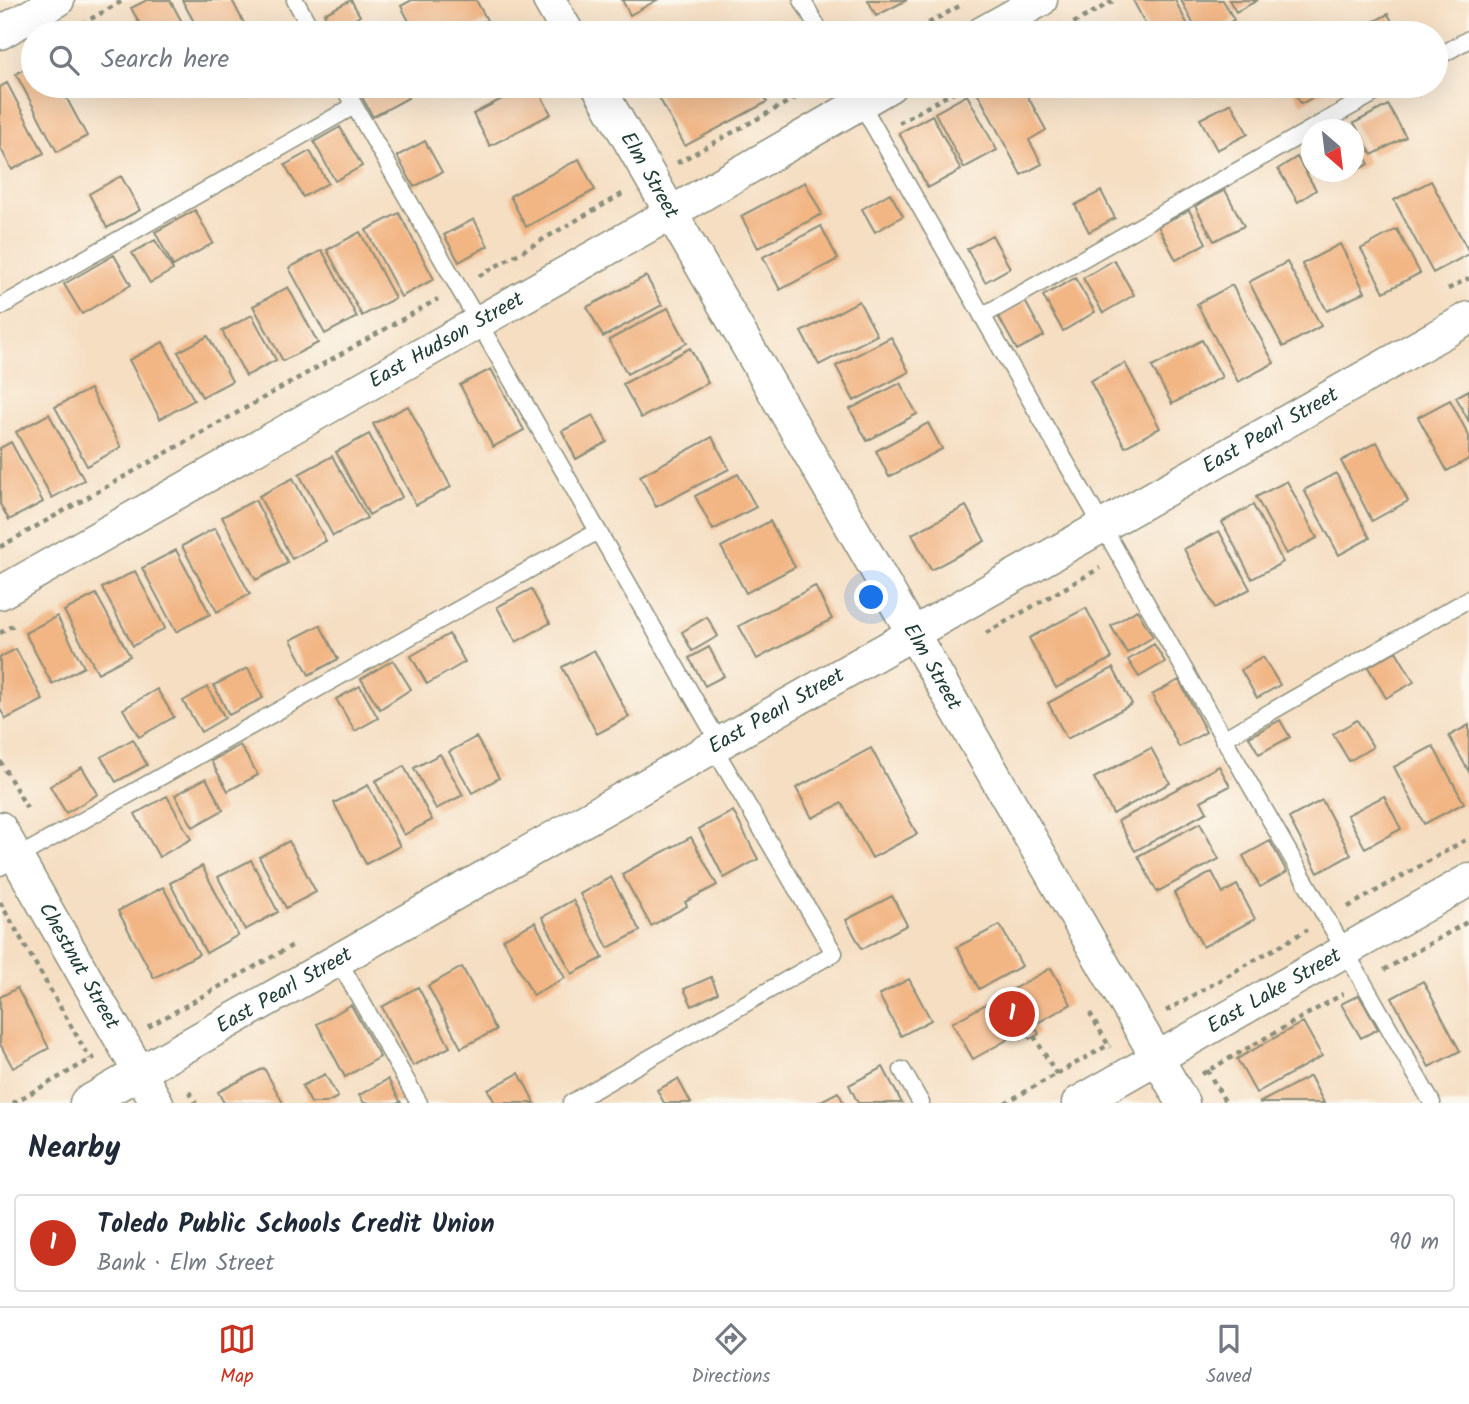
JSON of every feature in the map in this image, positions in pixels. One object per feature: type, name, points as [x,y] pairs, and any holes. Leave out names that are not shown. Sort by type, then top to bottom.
[{"type":"street","points":[[21,21],[58,0]]},
{"type":"street","points":[[550,0],[561,21]]},
{"type":"street","points":[[1003,21],[1041,0]]},
{"type":"street","points":[[0,33],[21,21]]},
{"type":"street","name":"Elm Street","points":[[605,98],[1178,1094]]},
{"type":"street","name":"East Hudson Street","points":[[0,593],[670,213],[849,98]]},
{"type":"street","name":"East Pearl Street","points":[[97,1097],[1469,318]]},
{"type":"street","name":"Chestnut Street","points":[[0,828],[8,862],[158,1103]]},
{"type":"street","name":"East Lake Street","points":[[1070,1093],[1157,1058],[1469,880]]},
{"type":"lane","points":[[295,0],[306,21]]},
{"type":"lane","points":[[802,0],[814,21]]},
{"type":"lane","points":[[1448,51],[1469,39]]},
{"type":"lane","points":[[350,98],[598,531],[834,953],[571,1103]]},
{"type":"lane","points":[[857,98],[1432,1103]]},
{"type":"lane","points":[[982,316],[1366,98]]},
{"type":"lane","points":[[0,307],[354,106]]},
{"type":"lane","points":[[8,862],[598,531]]},
{"type":"lane","points":[[1223,739],[1469,599]]},
{"type":"lane","points":[[338,960],[419,1103]]},
{"type":"lane","points":[[902,1070],[921,1103]]},
{"type":"path","points":[[87,21],[124,0]]},
{"type":"path","points":[[932,21],[970,0]]},
{"type":"path","points":[[1077,21],[1115,0]]},
{"type":"path","points":[[0,547],[795,98]]},
{"type":"path","points":[[1005,1103],[1469,838]]},
{"type":"path","points":[[0,902],[97,1097]]},
{"type":"path","points":[[1178,1094],[1208,1072],[1469,921]]},
{"type":"path","points":[[1034,1036],[1070,1093]]},
{"type":"building","points":[[147,0],[170,0],[181,21],[138,21],[131,8]]},
{"type":"building","points":[[182,0],[232,0],[243,21],[193,21]]},
{"type":"building","points":[[351,0],[360,16],[351,21],[328,21],[324,14]]},
{"type":"building","points":[[412,0],[476,0],[487,20],[409,21],[401,6]]},
{"type":"building","points":[[622,0],[657,0],[630,15]]},
{"type":"building","points":[[868,0],[907,0],[876,16]]},
{"type":"building","points":[[1133,0],[1175,0],[1186,21],[1144,21]]},
{"type":"building","points":[[1181,0],[1223,0],[1234,20],[1232,21],[1192,21]]},
{"type":"building","points":[[1229,0],[1258,0],[1236,12]]},
{"type":"building","points":[[1388,14],[1392,21],[1374,21]]},
{"type":"building","points":[[21,71],[21,84],[16,74]]},
{"type":"building","points":[[7,83],[44,153],[12,170],[0,147],[0,87]]},
{"type":"building","points":[[29,98],[66,98],[87,136],[57,152]]},
{"type":"building","points":[[363,98],[408,98],[373,117]]},
{"type":"building","points":[[504,98],[542,98],[551,114],[490,146],[473,114]]},
{"type":"building","points":[[659,98],[765,98],[767,102],[685,146]]},
{"type":"building","points":[[962,98],[969,98],[997,150],[964,168],[935,113]]},
{"type":"building","points":[[980,98],[1029,98],[1046,130],[1029,140],[1042,164],[1021,175]]},
{"type":"building","points":[[1298,98],[1312,98],[1301,104]]},
{"type":"building","points":[[1231,103],[1248,134],[1217,150],[1200,119]]},
{"type":"building","points":[[1388,105],[1406,137],[1372,155],[1364,141],[1364,119],[1362,119]]},
{"type":"building","points":[[932,115],[961,170],[928,188],[899,133]]},
{"type":"building","points":[[340,127],[362,166],[335,181],[314,142]]},
{"type":"building","points":[[425,141],[442,172],[414,187],[397,156]]},
{"type":"building","points":[[310,151],[328,183],[303,197],[285,165]]},
{"type":"building","points":[[1364,154],[1369,164],[1364,167]]},
{"type":"building","points":[[1297,157],[1301,164],[1301,182],[1311,182],[1316,190],[1298,202],[1278,169]]},
{"type":"building","points":[[579,159],[595,190],[526,227],[510,196]]},
{"type":"building","points":[[121,176],[140,210],[107,228],[89,194]]},
{"type":"building","points":[[1431,181],[1469,252],[1433,273],[1394,200]]},
{"type":"building","points":[[805,182],[822,214],[758,248],[741,216]]},
{"type":"building","points":[[1225,190],[1244,226],[1214,241],[1195,206]]},
{"type":"building","points":[[1101,191],[1115,218],[1089,232],[1075,205]]},
{"type":"building","points":[[890,193],[903,216],[875,232],[862,209]]},
{"type":"building","points":[[195,210],[213,243],[173,266],[155,232]]},
{"type":"building","points":[[1189,210],[1206,243],[1176,260],[1158,226]]},
{"type":"building","points":[[399,213],[434,279],[401,297],[366,230]]},
{"type":"building","points":[[474,219],[488,246],[459,262],[444,235]]},
{"type":"building","points":[[821,226],[838,259],[780,290],[763,257]]},
{"type":"building","points":[[1397,229],[1420,273],[1384,292],[1361,249]]},
{"type":"building","points":[[360,232],[395,298],[362,316],[327,250]]},
{"type":"building","points":[[992,235],[1010,268],[985,282],[967,249]]},
{"type":"building","points":[[155,240],[173,270],[150,283],[132,253]]},
{"type":"building","points":[[1340,244],[1365,292],[1327,311],[1302,264]]},
{"type":"building","points":[[322,250],[357,317],[325,334],[289,268]]},
{"type":"building","points":[[114,255],[131,285],[82,314],[64,284]]},
{"type":"building","points":[[1114,260],[1134,295],[1103,313],[1083,278]]},
{"type":"building","points":[[1287,262],[1321,326],[1283,347],[1249,282]]},
{"type":"building","points":[[646,276],[662,305],[603,337],[587,307]]},
{"type":"building","points":[[1075,278],[1095,312],[1063,331],[1043,296]]},
{"type":"building","points":[[1232,285],[1274,363],[1238,382],[1197,304]]},
{"type":"building","points":[[288,287],[318,343],[283,361],[253,306]]},
{"type":"building","points":[[859,301],[877,335],[819,365],[801,332]]},
{"type":"building","points":[[1025,301],[1044,336],[1017,350],[998,316]]},
{"type":"building","points":[[668,308],[687,343],[627,374],[609,340]]},
{"type":"building","points":[[252,315],[276,360],[246,376],[222,331]]},
{"type":"building","points":[[208,336],[232,381],[202,397],[178,352]]},
{"type":"building","points":[[891,337],[909,372],[854,401],[836,366]]},
{"type":"building","points":[[1202,340],[1222,377],[1172,404],[1152,367]]},
{"type":"building","points":[[163,342],[194,400],[160,419],[129,360]]},
{"type":"building","points":[[690,348],[708,383],[641,418],[623,384]]},
{"type":"building","points":[[1125,363],[1160,428],[1125,447],[1090,381]]},
{"type":"building","points":[[491,369],[524,430],[493,447],[460,385]]},
{"type":"building","points":[[900,383],[917,414],[867,441],[850,409]]},
{"type":"building","points":[[90,389],[121,447],[87,466],[55,407]]},
{"type":"building","points":[[1469,390],[1469,422],[1456,397]]},
{"type":"building","points":[[1450,400],[1469,436],[1469,459],[1447,471],[1418,417]]},
{"type":"building","points":[[408,406],[451,487],[416,505],[373,424]]},
{"type":"building","points":[[49,414],[84,480],[52,498],[16,432]]},
{"type":"building","points":[[593,415],[607,442],[576,459],[562,431]]},
{"type":"building","points":[[928,423],[942,449],[889,477],[876,451]]},
{"type":"building","points":[[369,434],[402,497],[369,515],[336,452]]},
{"type":"building","points":[[712,437],[729,469],[656,507],[640,476]]},
{"type":"building","points":[[11,442],[43,502],[9,520],[0,504],[0,448]]},
{"type":"building","points":[[1377,442],[1408,501],[1372,521],[1341,461]]},
{"type":"building","points":[[332,456],[367,518],[333,536],[299,474]]},
{"type":"building","points":[[1336,473],[1370,538],[1339,555],[1304,490]]},
{"type":"building","points":[[738,474],[756,507],[713,530],[695,496]]},
{"type":"building","points":[[293,478],[326,541],[292,559],[259,496]]},
{"type":"building","points":[[1287,481],[1317,538],[1286,554],[1256,497]]},
{"type":"building","points":[[255,500],[288,563],[256,580],[222,517]]},
{"type":"building","points":[[1253,505],[1283,562],[1252,579],[1222,522]]},
{"type":"building","points":[[966,506],[985,541],[931,570],[912,534]]},
{"type":"building","points":[[770,521],[795,567],[746,593],[721,547]]},
{"type":"building","points":[[215,528],[250,594],[217,612],[182,546]]},
{"type":"building","points":[[1219,531],[1250,589],[1215,608],[1184,549]]},
{"type":"building","points":[[176,550],[210,614],[176,632],[142,568]]},
{"type":"building","points":[[135,571],[165,628],[133,646],[102,588]]},
{"type":"building","points":[[815,586],[832,619],[757,659],[739,626]]},
{"type":"building","points":[[531,589],[550,623],[516,642],[497,607]]},
{"type":"building","points":[[96,594],[130,656],[98,673],[64,611]]},
{"type":"building","points":[[1086,608],[1112,658],[1056,688],[1029,638]]},
{"type":"building","points":[[1137,610],[1153,637],[1127,653],[1111,626]]},
{"type":"building","points":[[57,616],[84,667],[52,684],[25,633]]},
{"type":"building","points":[[707,617],[718,636],[692,651],[682,632]]},
{"type":"building","points":[[320,625],[338,659],[309,675],[291,640]]},
{"type":"building","points":[[449,634],[465,662],[427,684],[411,656]]},
{"type":"building","points":[[1154,644],[1165,662],[1139,677],[1128,660]]},
{"type":"building","points":[[709,647],[724,676],[705,686],[689,658]]},
{"type":"building","points":[[16,649],[43,700],[6,719],[0,709],[0,657]]},
{"type":"building","points":[[594,650],[629,717],[597,734],[562,667]]},
{"type":"building","points":[[1396,651],[1414,682],[1386,698],[1368,667]]},
{"type":"building","points":[[1263,657],[1280,685],[1257,698],[1241,670]]},
{"type":"building","points":[[393,660],[411,689],[380,709],[361,679]]},
{"type":"building","points":[[248,668],[263,698],[229,715],[214,685]]},
{"type":"building","points":[[1113,668],[1132,704],[1067,739],[1048,703]]},
{"type":"building","points":[[1179,680],[1206,732],[1179,747],[1152,695]]},
{"type":"building","points":[[360,686],[378,718],[355,731],[336,699]]},
{"type":"building","points":[[207,687],[225,718],[201,732],[183,701]]},
{"type":"building","points":[[157,689],[174,717],[139,737],[123,709]]},
{"type":"building","points":[[1280,720],[1290,737],[1259,754],[1249,737]]},
{"type":"building","points":[[1357,720],[1373,747],[1349,761],[1333,734]]},
{"type":"building","points":[[1469,725],[1469,772],[1449,736]]},
{"type":"building","points":[[476,737],[499,778],[472,793],[449,752]]},
{"type":"building","points":[[133,739],[147,765],[116,782],[101,757]]},
{"type":"building","points":[[240,745],[258,775],[228,791],[211,761]]},
{"type":"building","points":[[1433,746],[1464,803],[1424,824],[1394,767]]},
{"type":"building","points":[[871,748],[917,834],[872,858],[842,803],[812,818],[796,788]]},
{"type":"building","points":[[1151,748],[1170,783],[1113,814],[1094,778]]},
{"type":"building","points":[[440,754],[463,795],[436,809],[414,768]]},
{"type":"building","points":[[404,766],[432,820],[404,835],[375,781]]},
{"type":"building","points":[[1219,766],[1230,786],[1201,801],[1207,812],[1135,851],[1118,821]]},
{"type":"building","points":[[82,767],[98,794],[66,813],[50,786]]},
{"type":"building","points":[[206,778],[223,810],[193,827],[175,795]]},
{"type":"building","points":[[368,785],[400,846],[366,864],[334,803]]},
{"type":"building","points":[[167,796],[191,839],[159,857],[135,814]]},
{"type":"building","points":[[1384,796],[1401,829],[1365,848],[1347,815]]},
{"type":"building","points":[[1322,800],[1351,855],[1318,873],[1289,818]]},
{"type":"building","points":[[733,811],[758,859],[724,878],[699,829]]},
{"type":"building","points":[[1200,823],[1219,859],[1157,892],[1138,856]]},
{"type":"building","points":[[691,837],[717,885],[685,902],[687,906],[651,926],[622,874]]},
{"type":"building","points":[[289,841],[316,892],[286,908],[259,857]]},
{"type":"building","points":[[1270,841],[1287,872],[1260,887],[1243,856]]},
{"type":"building","points":[[251,860],[278,912],[245,930],[218,877]]},
{"type":"building","points":[[202,866],[238,935],[206,953],[170,883]]},
{"type":"building","points":[[1212,872],[1223,893],[1237,885],[1255,919],[1203,947],[1174,893]]},
{"type":"building","points":[[611,877],[640,931],[608,948],[580,894]]},
{"type":"building","points":[[163,887],[199,954],[154,978],[118,911]]},
{"type":"building","points":[[892,896],[907,925],[862,949],[846,920]]},
{"type":"building","points":[[573,900],[603,958],[572,974],[542,917]]},
{"type":"building","points":[[535,922],[565,978],[533,995],[503,939]]},
{"type":"building","points":[[1000,925],[1022,966],[979,989],[957,947]]},
{"type":"building","points":[[462,967],[496,1030],[461,1048],[428,986]]},
{"type":"building","points":[[1051,968],[1071,1004],[1034,1025],[1039,1034],[1030,1039],[1025,1030],[973,1059],[952,1023]]},
{"type":"building","points":[[711,977],[718,993],[692,1006],[684,989]]},
{"type":"building","points":[[909,979],[931,1020],[901,1036],[879,995]]},
{"type":"building","points":[[1423,981],[1460,1051],[1429,1067],[1392,998]]},
{"type":"building","points":[[418,987],[450,1047],[413,1066],[382,1007]]},
{"type":"building","points":[[17,988],[49,1048],[13,1068],[0,1044],[0,997]]},
{"type":"building","points":[[1359,995],[1378,1029],[1361,1038],[1341,1004]]},
{"type":"building","points":[[351,1005],[380,1057],[345,1077],[317,1024]]},
{"type":"building","points":[[1303,1022],[1322,1056],[1256,1093],[1237,1059]]},
{"type":"building","points":[[883,1067],[902,1103],[858,1103],[849,1085]]},
{"type":"building","points":[[264,1068],[283,1103],[224,1103],[218,1092]]},
{"type":"building","points":[[519,1073],[535,1103],[495,1103],[488,1090]]},
{"type":"building","points":[[325,1074],[338,1097],[326,1103],[311,1103],[302,1086]]},
{"type":"building","points":[[1310,1076],[1324,1103],[1259,1103]]},
{"type":"building","points":[[388,1079],[401,1103],[364,1103],[359,1095]]},
{"type":"building","points":[[678,1079],[691,1103],[664,1103],[657,1090]]},
{"type":"building","points":[[838,1092],[844,1103],[817,1103]]},
{"type":"place","name":"Toledo Public Schools Credit Union","points":[[1012,1014]]}]
